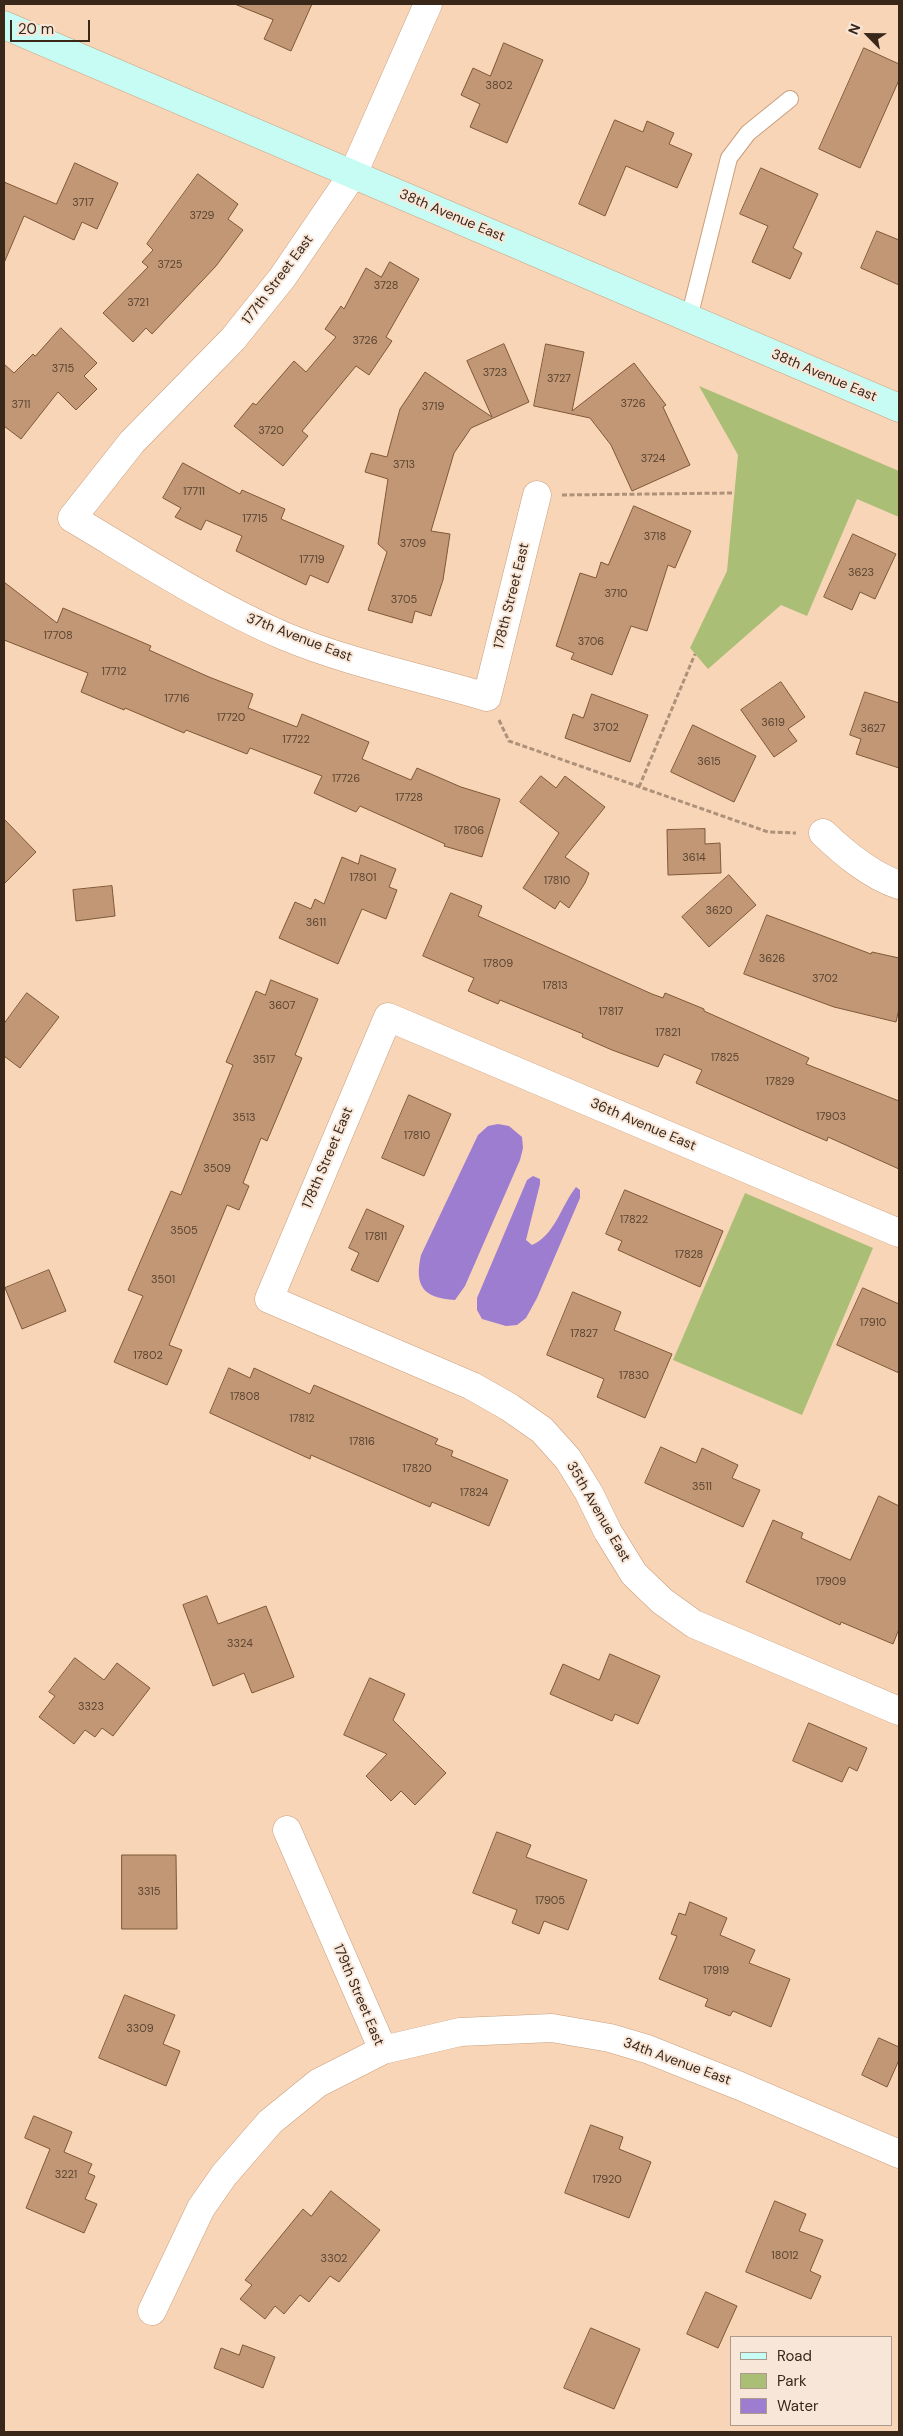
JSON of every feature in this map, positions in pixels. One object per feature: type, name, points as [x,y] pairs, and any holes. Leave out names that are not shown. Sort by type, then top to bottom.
[{"type":"street","name":"177th Street East","points":[[72,518],[132,442],[234,339],[282,278],[353,174],[428,4]]},
{"type":"street","name":"38th Avenue East","points":[[4,25],[899,408]]},
{"type":"street","name":"178th Street East","points":[[487,697],[537,495]]},
{"type":"street","name":"37th Avenue East","points":[[72,518],[249,620],[279,633],[339,656],[487,697]]},
{"type":"street","points":[[823,833],[866,868],[899,885]]},
{"type":"street","name":"178th Street East","points":[[269,1299],[388,1017]]},
{"type":"street","name":"36th Avenue East","points":[[388,1017],[899,1233]]},
{"type":"street","name":"35th Avenue East","points":[[269,1299],[472,1386],[509,1407],[542,1430],[568,1459],[589,1493],[608,1532],[634,1574],[662,1601],[694,1624],[899,1711]]},
{"type":"street","name":"179th Street East","points":[[152,2311],[201,2208],[224,2175],[270,2122],[318,2083],[383,2050],[287,1830]]},
{"type":"street","name":"34th Avenue East","points":[[383,2050],[426,2038],[469,2032],[552,2028],[610,2038],[647,2049],[748,2089],[899,2154]]},
{"type":"lane","points":[[689,318],[729,158],[748,133],[790,98]]},
{"type":"path","points":[[537,495],[734,493]]},
{"type":"path","points":[[638,787],[695,654]]},
{"type":"path","points":[[487,697],[509,741],[768,832],[823,833]]},
{"type":"green space","points":[[699,386],[899,471],[899,517],[857,499],[807,616],[781,605],[708,669],[690,648],[727,571],[738,455]]},
{"type":"green space","points":[[745,1193],[873,1248],[802,1415],[673,1360]]},
{"type":"water","points":[[498,1124],[509,1126],[522,1137],[523,1148],[520,1160],[465,1286],[455,1300],[435,1296],[428,1293],[420,1282],[419,1266],[421,1255],[478,1135],[488,1126]]},
{"type":"water","points":[[533,1176],[540,1179],[540,1184],[526,1240],[532,1245],[540,1240],[552,1227],[576,1187],[580,1190],[580,1198],[537,1298],[526,1318],[517,1325],[506,1326],[482,1319],[477,1310],[477,1298],[527,1180]]},
{"type":"building","points":[[235,4],[312,4],[291,51],[264,39],[273,20]]},
{"type":"building","points":[[504,43],[543,60],[507,143],[470,127],[480,104],[461,95],[473,68],[490,76]]},
{"type":"building","points":[[864,48],[899,64],[899,80],[860,168],[819,149]]},
{"type":"building","points":[[615,120],[643,132],[647,121],[674,133],[669,144],[692,154],[677,188],[626,166],[605,216],[579,204]]},
{"type":"building","points":[[75,163],[118,183],[97,229],[82,222],[74,240],[24,216],[4,263],[4,182],[56,204]]},
{"type":"building","points":[[761,168],[818,194],[793,248],[802,253],[790,279],[752,262],[768,226],[740,214]]},
{"type":"building","points":[[198,174],[238,204],[228,219],[243,230],[216,266],[152,334],[146,328],[133,342],[103,313],[148,267],[142,262],[153,250],[147,244]]},
{"type":"building","points":[[877,231],[899,240],[899,285],[861,268]]},
{"type":"building","points":[[390,262],[419,279],[386,337],[392,341],[369,375],[356,366],[302,431],[308,436],[283,466],[234,426],[253,403],[256,405],[294,361],[306,372],[336,337],[325,329],[341,306],[344,309],[366,268],[381,277]]},
{"type":"building","points":[[61,328],[97,363],[84,376],[97,389],[76,410],[58,392],[21,439],[4,426],[4,364],[14,373],[33,354],[35,356]]},
{"type":"building","points":[[504,344],[529,402],[471,428],[454,453],[431,531],[450,534],[443,580],[431,616],[415,611],[412,623],[368,610],[387,552],[378,544],[388,479],[365,472],[371,453],[387,457],[400,409],[425,372],[492,417],[467,361]]},
{"type":"building","points":[[546,344],[584,352],[572,411],[634,363],[666,405],[663,407],[690,465],[632,491],[611,445],[590,418],[534,406]]},
{"type":"building","points":[[183,463],[240,494],[242,490],[285,509],[281,519],[344,546],[328,583],[310,575],[306,585],[236,551],[242,536],[206,520],[201,530],[175,517],[181,508],[163,498]]},
{"type":"building","points":[[634,506],[691,531],[675,568],[668,565],[647,631],[631,626],[612,675],[571,659],[574,653],[556,646],[580,573],[596,578],[601,562],[608,565]]},
{"type":"building","points":[[853,534],[896,554],[875,599],[860,592],[852,610],[824,597]]},
{"type":"building","points":[[4,582],[57,623],[63,608],[151,646],[149,650],[253,694],[248,708],[297,727],[302,714],[369,742],[362,759],[411,780],[417,768],[461,787],[500,799],[482,857],[444,846],[445,844],[360,806],[356,812],[314,793],[322,776],[250,748],[247,754],[186,730],[184,733],[81,692],[88,673],[4,640]]},
{"type":"building","points":[[781,682],[805,717],[788,729],[797,741],[774,757],[741,710]]},
{"type":"building","points":[[865,692],[899,703],[899,768],[856,754],[861,739],[850,735]]},
{"type":"building","points":[[592,694],[648,715],[630,762],[565,738],[573,714],[583,718]]},
{"type":"building","points":[[693,725],[756,756],[734,802],[671,772]]},
{"type":"building","points":[[541,776],[556,788],[565,776],[605,807],[565,857],[589,873],[569,908],[560,901],[555,909],[523,888],[559,833],[520,802]]},
{"type":"building","points":[[4,819],[36,852],[4,884]]},
{"type":"building","points":[[705,829],[705,844],[720,843],[721,873],[668,875],[667,830]]},
{"type":"building","points":[[361,855],[396,869],[389,887],[397,890],[386,919],[362,909],[338,964],[279,938],[295,902],[311,909],[315,899],[324,904],[342,857],[358,864]]},
{"type":"building","points":[[729,875],[756,905],[709,947],[682,917]]},
{"type":"building","points":[[112,886],[115,916],[76,921],[73,890]]},
{"type":"building","points":[[451,893],[482,906],[478,916],[652,994],[663,998],[665,993],[704,1009],[704,1011],[809,1058],[806,1064],[899,1101],[899,1169],[828,1137],[827,1141],[696,1083],[702,1070],[664,1054],[658,1067],[612,1050],[582,1037],[583,1034],[500,1000],[498,1004],[468,991],[474,978],[423,956]]},
{"type":"building","points":[[767,915],[871,954],[872,952],[899,958],[899,1009],[896,1022],[834,1007],[744,974]]},
{"type":"building","points":[[271,980],[318,999],[295,1055],[302,1058],[267,1141],[261,1138],[243,1183],[249,1186],[239,1210],[227,1205],[169,1345],[182,1350],[167,1385],[114,1362],[143,1296],[128,1290],[171,1191],[181,1195],[233,1065],[226,1062],[256,991],[265,995]]},
{"type":"building","points":[[27,993],[59,1017],[20,1068],[4,1056],[4,1024]]},
{"type":"building","points":[[409,1095],[451,1114],[424,1176],[382,1158]]},
{"type":"building","points":[[625,1190],[723,1231],[700,1287],[618,1250],[622,1241],[606,1234]]},
{"type":"building","points":[[367,1209],[404,1226],[378,1282],[351,1270],[359,1253],[349,1248]]},
{"type":"building","points":[[49,1270],[66,1311],[22,1329],[5,1288]]},
{"type":"building","points":[[863,1288],[899,1304],[899,1373],[837,1345]]},
{"type":"building","points":[[573,1292],[621,1312],[614,1330],[672,1354],[645,1418],[597,1397],[604,1379],[547,1355]]},
{"type":"building","points":[[229,1368],[250,1378],[254,1368],[310,1394],[314,1385],[438,1439],[435,1444],[453,1451],[451,1456],[508,1480],[489,1526],[432,1502],[430,1507],[311,1455],[310,1459],[210,1413]]},
{"type":"building","points":[[661,1447],[696,1463],[702,1448],[738,1465],[732,1478],[760,1490],[743,1527],[645,1483]]},
{"type":"building","points":[[879,1496],[899,1506],[899,1629],[893,1644],[841,1622],[840,1625],[746,1582],[773,1520],[803,1533],[801,1538],[850,1560]]},
{"type":"building","points":[[207,1596],[218,1624],[266,1606],[294,1677],[252,1693],[244,1673],[213,1686],[183,1605]]},
{"type":"building","points":[[610,1654],[660,1676],[638,1724],[615,1714],[612,1721],[550,1694],[563,1664],[599,1680]]},
{"type":"building","points":[[75,1658],[104,1680],[117,1663],[150,1688],[113,1736],[102,1728],[95,1737],[85,1730],[74,1744],[39,1717],[55,1696],[49,1692]]},
{"type":"building","points":[[370,1678],[405,1694],[393,1720],[446,1773],[415,1805],[401,1791],[391,1801],[366,1776],[387,1754],[344,1735]]},
{"type":"building","points":[[809,1723],[867,1748],[857,1771],[849,1767],[842,1782],[793,1761]]},
{"type":"building","points":[[497,1832],[531,1845],[526,1857],[587,1880],[568,1930],[544,1921],[539,1934],[512,1923],[517,1910],[473,1893]]},
{"type":"building","points":[[122,1855],[176,1855],[177,1929],[122,1929]]},
{"type":"building","points":[[690,1902],[727,1918],[720,1935],[755,1950],[749,1963],[790,1979],[771,2027],[733,2011],[730,2016],[705,2006],[708,1999],[659,1979],[677,1936],[671,1934],[679,1913],[685,1915]]},
{"type":"building","points":[[125,1995],[175,2015],[163,2044],[180,2051],[166,2086],[99,2058]]},
{"type":"building","points":[[879,2038],[899,2047],[899,2060],[887,2087],[862,2075]]},
{"type":"building","points":[[34,2116],[72,2132],[64,2152],[92,2164],[88,2173],[95,2176],[85,2199],[97,2204],[84,2233],[26,2208],[50,2149],[25,2138]]},
{"type":"building","points":[[591,2125],[623,2137],[619,2149],[651,2162],[629,2218],[565,2193]]},
{"type":"building","points":[[331,2191],[380,2230],[339,2282],[330,2276],[309,2302],[300,2295],[284,2314],[275,2306],[265,2319],[240,2299],[252,2285],[245,2280],[303,2209],[311,2216]]},
{"type":"building","points":[[775,2201],[806,2214],[799,2231],[823,2240],[810,2271],[821,2276],[811,2299],[746,2272]]},
{"type":"building","points":[[706,2292],[737,2306],[718,2348],[687,2334]]},
{"type":"building","points":[[591,2328],[640,2349],[614,2409],[564,2388]]},
{"type":"building","points":[[243,2345],[275,2357],[263,2388],[214,2368],[221,2348],[239,2355]]}]
